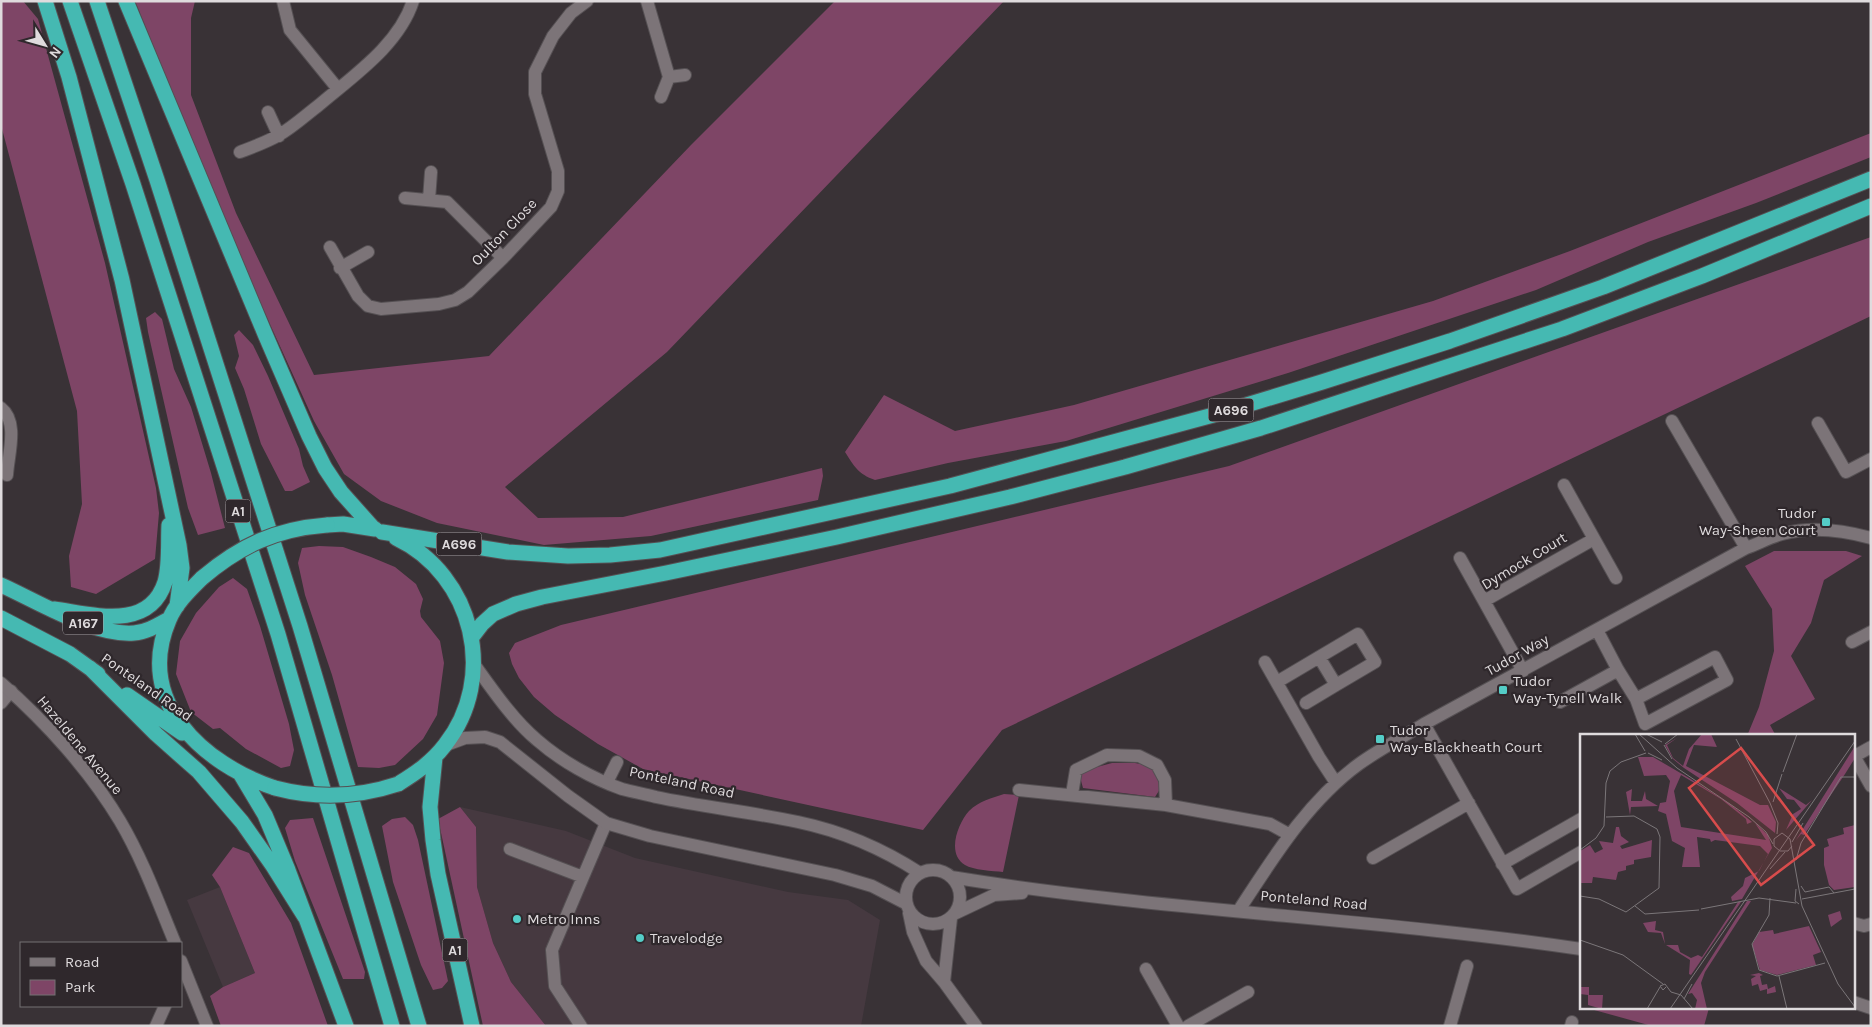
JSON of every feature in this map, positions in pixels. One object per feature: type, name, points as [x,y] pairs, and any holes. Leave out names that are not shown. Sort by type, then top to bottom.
[{"type":"highway","points":[[45,1],[69,77],[122,280],[170,501],[182,568],[173,613],[162,641],[160,663],[162,684],[169,705],[179,724],[193,740],[216,760],[241,775],[275,788],[295,794],[337,796],[371,792],[398,784],[417,772],[435,757],[446,745],[458,726],[472,686],[474,664],[472,637],[464,609],[450,584],[432,562],[409,544],[378,530],[343,524],[307,527],[269,536],[234,554],[202,578],[173,613]]},
{"type":"highway","name":"A1","points":[[70,1],[136,194],[278,634],[392,1026]]},
{"type":"highway","name":"A1","points":[[96,1],[160,189],[300,626],[418,1026]]},
{"type":"highway","points":[[126,1],[309,436],[341,492],[378,530]]},
{"type":"highway","name":"A696","points":[[378,530],[508,552],[568,556],[610,555],[660,550],[950,486],[1217,414],[1331,380],[1450,341],[1603,287],[1871,178]]},
{"type":"highway","name":"A696","points":[[472,637],[493,614],[516,604],[542,597],[666,574],[1010,497],[1261,428],[1562,329],[1702,276],[1871,206]]},
{"type":"highway","points":[[54,610],[119,617],[138,613],[154,602],[165,581],[170,501]]},
{"type":"highway","name":"Ponteland Road","points":[[1,585],[90,627],[112,632],[135,633],[152,628],[173,613]]},
{"type":"highway","name":"Ponteland Road","points":[[1,618],[70,654],[193,740]]},
{"type":"highway","points":[[90,668],[156,734],[198,772],[242,822],[273,866],[305,917]]},
{"type":"highway","name":"A1","points":[[435,757],[431,778],[430,807],[433,840],[438,874],[472,1026]]},
{"type":"highway","points":[[241,775],[265,815],[288,870],[346,1026]]},
{"type":"street","points":[[283,1],[290,30],[338,89]]},
{"type":"street","points":[[240,152],[279,136],[338,89],[393,38],[410,12],[413,1]]},
{"type":"street","name":"Oulton Close","points":[[330,247],[340,268],[358,296],[368,306],[381,309],[439,304],[455,300],[468,292],[503,258],[550,207],[558,191],[558,171],[535,94],[535,72],[553,36],[571,13],[587,1]]},
{"type":"street","points":[[647,1],[669,77],[661,97]]},
{"type":"street","points":[[669,77],[685,75]]},
{"type":"street","points":[[268,112],[279,136]]},
{"type":"street","points":[[428,200],[431,172]]},
{"type":"street","points":[[406,198],[447,202],[503,258]]},
{"type":"street","points":[[340,268],[368,252]]},
{"type":"street","points":[[1,408],[5,411],[11,427],[7,475]]},
{"type":"street","points":[[1672,422],[1746,548]]},
{"type":"street","points":[[1818,423],[1846,472],[1871,459]]},
{"type":"street","points":[[1564,485],[1616,578]]},
{"type":"street","name":"Tudor Way","points":[[1239,910],[1310,809],[1336,782],[1358,764],[1424,724],[1746,548],[1783,534],[1818,529],[1852,532],[1871,538]]},
{"type":"street","name":"Dymock Court","points":[[1523,671],[1484,601],[1594,539]]},
{"type":"street","points":[[1460,558],[1484,601]]},
{"type":"street","points":[[1597,630],[1636,699],[1645,724],[1727,680],[1714,657],[1636,699]]},
{"type":"street","points":[[1852,642],[1871,632]]},
{"type":"street","points":[[1277,682],[1358,634],[1375,662],[1306,703]]},
{"type":"street","points":[[1319,657],[1336,685]]},
{"type":"street","points":[[1265,662],[1319,757],[1336,782]]},
{"type":"street","name":"Ponteland Road","points":[[474,664],[494,691],[537,740],[574,766],[606,782],[623,789],[681,802],[799,822],[846,836],[892,855],[920,873]]},
{"type":"street","points":[[1560,702],[1618,670]]},
{"type":"street","points":[[1,702],[6,687]]},
{"type":"street","name":"Hazeldene Avenue","points":[[6,687],[38,716],[108,803],[121,823],[145,869],[174,942]]},
{"type":"street","points":[[1424,724],[1517,889],[1580,853]]},
{"type":"street","points":[[446,745],[465,738],[485,737],[500,742],[568,796],[606,822],[650,836],[835,875],[872,886],[907,908],[919,922],[933,926],[954,916]]},
{"type":"street","points":[[1871,747],[1854,757],[1871,786]]},
{"type":"street","points":[[1072,794],[1076,770],[1107,755],[1139,756],[1157,765],[1165,780],[1166,804]]},
{"type":"street","points":[[606,782],[618,762]]},
{"type":"street","points":[[1018,790],[1166,804],[1270,824],[1290,836]]},
{"type":"street","points":[[1373,858],[1468,803]]},
{"type":"street","points":[[1502,864],[1580,820]]},
{"type":"street","points":[[581,1026],[555,986],[552,950],[606,822]]},
{"type":"street","points":[[510,849],[583,877]]},
{"type":"street","points":[[944,982],[954,916],[960,900],[960,894],[959,888],[951,877],[942,871],[931,870],[920,873],[911,880],[906,891],[907,908],[913,932],[926,960],[976,1026]]},
{"type":"street","name":"Ponteland Road","points":[[951,877],[1043,891],[1390,925],[1580,949]]},
{"type":"street","name":"Ponteland Road","points":[[954,916],[994,895],[1043,891]]},
{"type":"street","points":[[1854,923],[1864,926],[1871,924]]},
{"type":"street","points":[[182,964],[207,1026]]},
{"type":"street","points":[[1450,1026],[1467,966]]},
{"type":"street","points":[[1146,969],[1178,1026]]},
{"type":"street","points":[[1188,1026],[1248,992]]},
{"type":"street","points":[[1854,996],[1871,998]]},
{"type":"street","points":[[1854,1002],[1871,1008]]},
{"type":"street","points":[[156,1026],[164,1007]]},
{"type":"shaded area","points":[[460,807],[566,831],[635,858],[788,892],[848,900],[880,920],[861,1026],[546,1026],[511,982],[493,943],[477,887],[476,827]]},
{"type":"shaded area","points":[[220,887],[255,973],[223,987],[187,900]]},
{"type":"green space","points":[[1,1],[23,1],[38,19],[105,263],[156,488],[159,513],[155,559],[96,594],[71,587],[69,556],[82,504],[77,411],[1,125]]},
{"type":"green space","points":[[135,1],[195,1],[191,18],[191,95],[236,213],[314,375],[489,356],[691,145],[835,1],[1004,1],[667,352],[505,487],[538,518],[623,517],[822,468],[823,476],[818,500],[651,536],[544,545],[437,523],[381,501],[344,474],[314,421],[239,256]]},
{"type":"green space","points":[[1871,133],[1871,157],[1756,203],[1648,242],[1536,290],[1288,373],[1066,441],[948,463],[875,480],[860,472],[845,452],[884,395],[955,431],[1074,405],[1433,301],[1570,251]]},
{"type":"green space","points":[[1871,237],[1871,316],[1002,730],[923,830],[643,769],[598,744],[555,715],[534,697],[519,678],[512,664],[509,653],[515,643],[561,625],[1229,466]]},
{"type":"green space","points":[[155,312],[162,319],[174,369],[191,407],[225,528],[198,535],[188,508],[148,332],[146,318]]},
{"type":"green space","points":[[239,330],[253,345],[268,376],[299,449],[303,466],[310,482],[292,491],[285,491],[261,444],[244,389],[235,368],[239,356],[234,335]]},
{"type":"green space","points":[[319,546],[343,547],[395,567],[416,584],[423,599],[420,611],[421,617],[440,641],[444,663],[437,715],[423,739],[395,765],[379,768],[358,767],[332,675],[305,595],[298,563],[302,548]]},
{"type":"green space","points":[[1774,551],[1846,551],[1862,556],[1824,580],[1811,623],[1791,656],[1815,699],[1770,725],[1775,734],[1748,734],[1759,707],[1774,651],[1772,609],[1745,566]]},
{"type":"green space","points":[[233,578],[247,589],[260,626],[289,724],[294,750],[290,766],[281,768],[246,749],[220,728],[213,729],[191,712],[176,674],[180,641],[196,613],[219,587]]},
{"type":"green space","points":[[1112,763],[1135,763],[1151,766],[1162,786],[1155,797],[1083,788],[1080,777],[1082,771]]},
{"type":"green space","points":[[1004,794],[1019,795],[1003,872],[978,869],[965,865],[959,860],[955,846],[961,823],[969,811],[977,805]]},
{"type":"green space","points":[[460,807],[476,827],[477,887],[493,943],[511,982],[546,1026],[483,1026],[438,819]]},
{"type":"green space","points":[[405,817],[413,825],[418,840],[448,981],[442,988],[433,990],[421,965],[393,882],[382,826],[392,819]]},
{"type":"green space","points":[[313,818],[365,972],[364,979],[343,979],[295,861],[285,828],[290,820]]},
{"type":"green space","points":[[233,847],[249,853],[291,923],[328,1026],[221,1026],[210,996],[223,987],[255,973],[220,887],[212,875]]},
{"type":"green space","points":[[1594,1010],[1708,1010],[1704,1026],[1652,1026]]},
{"type":"place","name":"Tudor Way-Sheen Court","points":[[1826,522]]},
{"type":"place","name":"Tudor Way-Tynell Walk","points":[[1503,690]]},
{"type":"place","name":"Tudor Way-Blackheath Court","points":[[1380,739]]},
{"type":"place","name":"Metro Inns","points":[[517,919]]},
{"type":"place","name":"Travelodge","points":[[640,938]]}]
